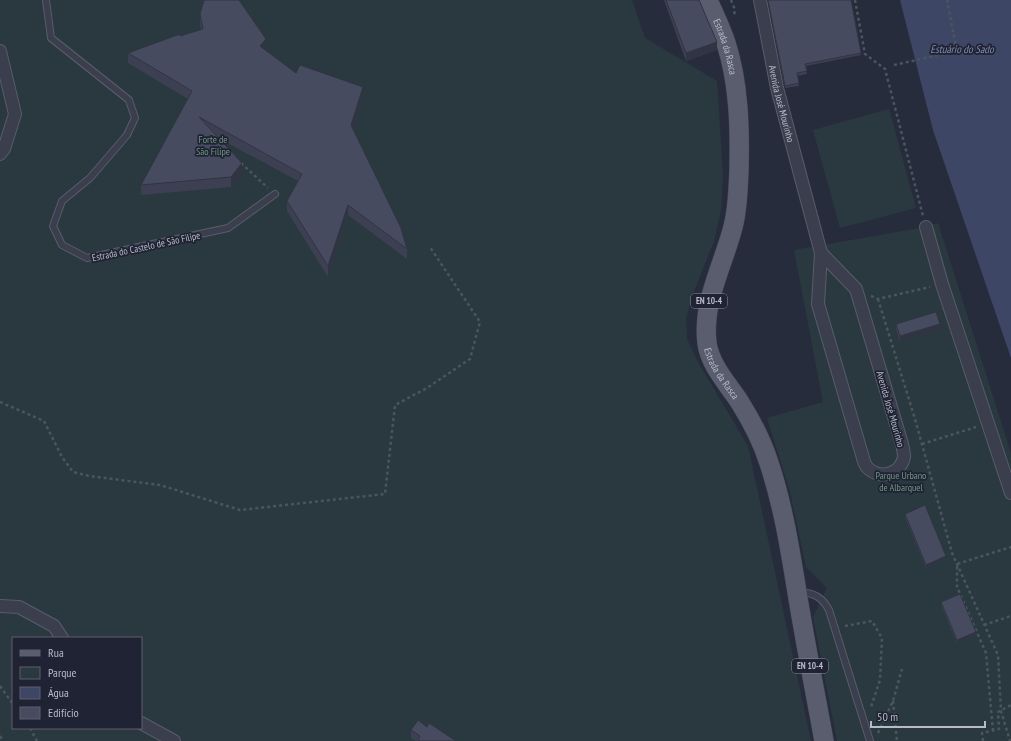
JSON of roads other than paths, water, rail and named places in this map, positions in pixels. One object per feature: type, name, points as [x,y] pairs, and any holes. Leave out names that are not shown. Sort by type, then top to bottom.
[{"type":"main road","name":"Estrada da Rasca","points":[[708,0],[725,42],[733,72],[738,104],[740,137],[737,204],[734,225],[709,299],[706,329],[707,346],[712,359],[753,426],[775,480],[782,510],[824,741]]},
{"type":"street","name":"Avenida José Mourinho","points":[[760,0],[777,88],[821,253],[818,304],[863,458],[868,469],[878,475],[890,474],[900,467],[904,456],[902,444],[856,289],[821,253]]},
{"type":"street","points":[[0,51],[15,114],[4,149],[0,154]]},
{"type":"street","points":[[926,227],[942,284],[1011,493]]},
{"type":"street","points":[[0,606],[19,607],[54,626],[61,637]]},
{"type":"street","points":[[142,724],[174,741]]},
{"type":"lane","name":"Estrada do Castelo de São Filipe","points":[[46,0],[52,38],[129,100],[136,118],[128,135],[90,178],[62,201],[53,226],[62,245],[87,258],[228,228],[275,194]]},
{"type":"lane","points":[[797,591],[815,594],[821,598],[829,610],[870,741]]},
{"type":"water","name":"Estuário do Sado","points":[[900,0],[1011,0],[1011,358],[933,130]]},
{"type":"park label","name":"Forte de São Filipe","points":[[213,144]]},
{"type":"park label","name":"Parque Urbano de Albarquel","points":[[901,480]]}]
